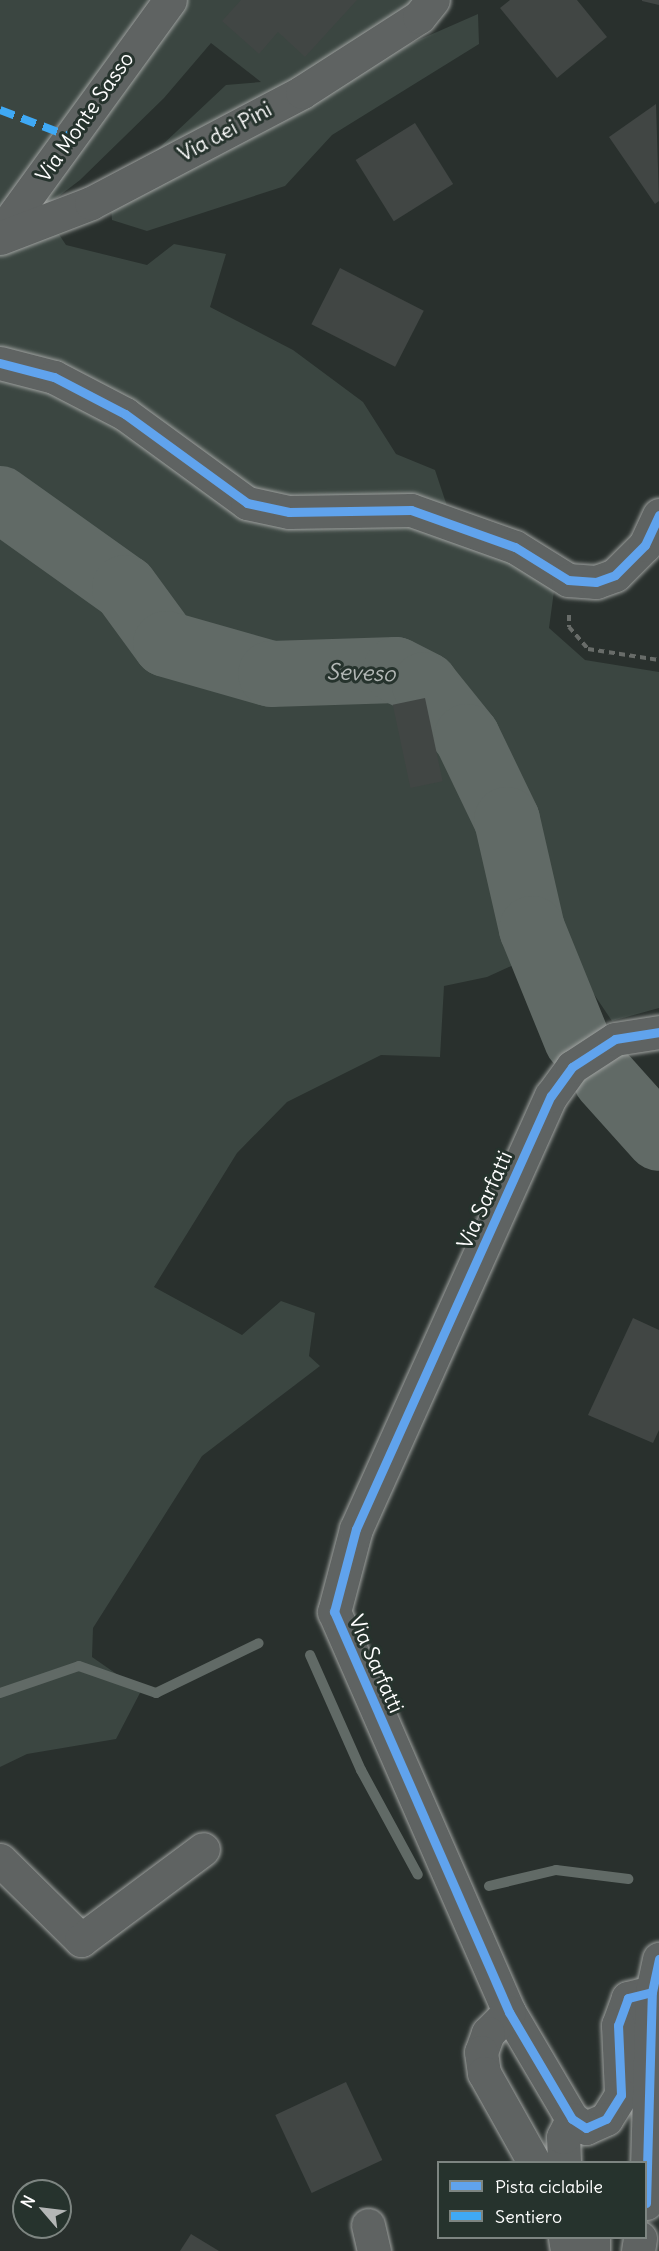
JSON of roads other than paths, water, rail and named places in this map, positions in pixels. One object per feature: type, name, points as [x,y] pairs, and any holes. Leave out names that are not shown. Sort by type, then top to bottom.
[{"type":"street","name":"Via Monte Sasso","points":[[0,236],[170,0]]},
{"type":"street","name":"Via dei Pini","points":[[0,236],[91,203],[302,92],[419,17],[434,0]]},
{"type":"street","points":[[0,363],[54,376],[125,414],[247,504],[289,512],[411,510],[515,547],[568,580],[596,582],[615,575],[645,545],[659,515]]},
{"type":"street","name":"Via Sarfatti","points":[[572,2119],[509,2012],[334,1612],[356,1529],[551,1096],[572,1067],[615,1039],[659,1032]]},
{"type":"street","points":[[0,1860],[81,1940],[203,1849]]},
{"type":"street","points":[[646,2161],[652,1992],[659,1959]]},
{"type":"street","points":[[564,2161],[563,2137],[572,2119],[586,2128],[606,2119],[621,2095],[618,2025],[628,1998],[652,1992]]},
{"type":"street","points":[[509,2012],[488,2033],[481,2052],[484,2073],[533,2161]]},
{"type":"waterway","name":"Seveso","points":[[0,499],[125,588],[166,644],[271,674],[396,670],[425,685],[467,737],[507,820],[532,929],[577,1040]]},
{"type":"waterway","name":"Seveso","points":[[606,1079],[659,1138]]},
{"type":"waterway","points":[[0,1693],[79,1666],[156,1693],[259,1643]]},
{"type":"waterway","points":[[310,1655],[361,1770],[418,1875]]},
{"type":"waterway","points":[[489,1886],[556,1870],[628,1879]]}]
